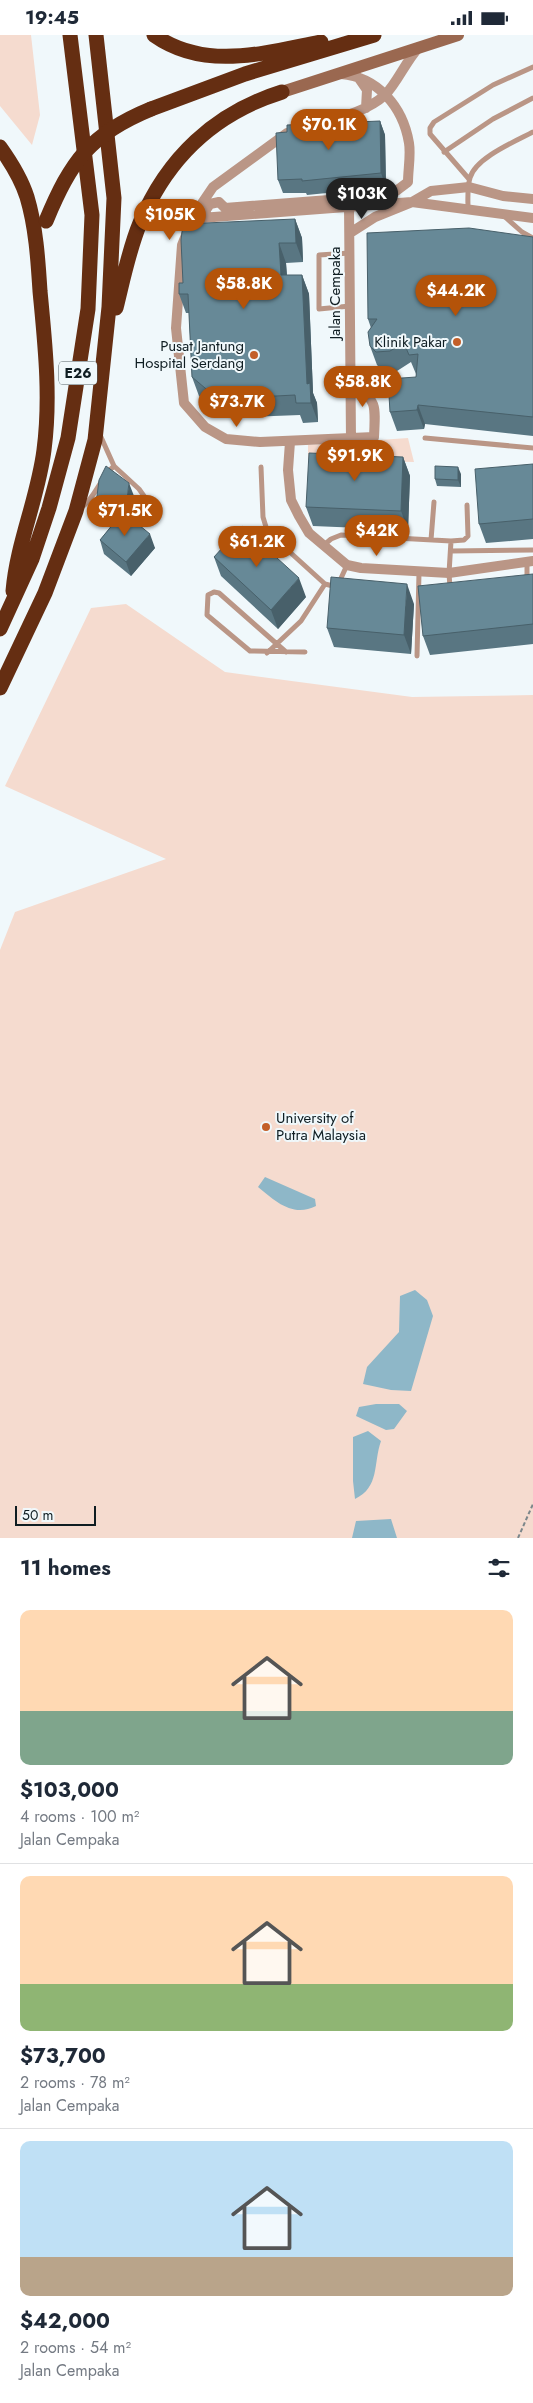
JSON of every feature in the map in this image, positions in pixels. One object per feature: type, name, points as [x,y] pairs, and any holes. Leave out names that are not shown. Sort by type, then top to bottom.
[{"type":"highway","name":"E26","points":[[0,629],[32,559],[54,491],[68,438],[88,309],[92,215],[70,35]]},
{"type":"highway","name":"E26","points":[[0,688],[45,593],[76,511],[95,440],[105,345],[114,198],[96,35]]},
{"type":"highway","points":[[154,35],[165,43],[192,53],[213,57],[235,58],[361,35]]},
{"type":"highway","points":[[36,249],[57,195],[75,161],[97,138],[123,121],[245,74],[374,35]]},
{"type":"highway","points":[[105,345],[139,224],[159,184],[189,145],[225,117],[262,98],[282,92]]},
{"type":"highway","points":[[0,147],[27,196],[36,249],[46,354],[48,404],[44,451],[27,528],[16,563],[12,603]]},
{"type":"main road","points":[[282,92],[334,73],[458,35]]},
{"type":"street","points":[[349,378],[369,394],[375,405],[374,437],[260,442],[226,439],[205,427],[184,403],[176,328],[182,245],[193,218],[213,187],[285,133],[366,108],[386,94],[405,64],[420,47]]},
{"type":"street","points":[[208,217],[205,211],[210,204],[219,203],[225,208],[380,196],[396,191],[408,182],[409,144],[401,117],[386,94],[371,82],[358,76],[334,73]]},
{"type":"street","points":[[358,76],[367,90],[366,108]]},
{"type":"street","name":"Jalan Cempaka","points":[[350,233],[375,217],[412,202],[431,191],[469,183],[503,196],[533,199]]},
{"type":"street","name":"Jalan Cempaka","points":[[351,439],[349,378],[350,206],[412,202],[533,218]]},
{"type":"street","points":[[193,218],[350,206]]},
{"type":"street","points":[[290,442],[288,470],[291,500],[309,533],[347,565],[361,569],[449,573],[530,562]]},
{"type":"lane","points":[[469,183],[430,134],[430,128],[434,123],[493,85],[533,67]]},
{"type":"lane","points":[[444,152],[493,119],[533,98]]},
{"type":"lane","points":[[468,209],[469,183],[472,171],[480,162],[533,132]]},
{"type":"lane","points":[[502,214],[522,233],[533,238]]},
{"type":"lane","points":[[350,253],[319,255],[319,309],[350,306]]},
{"type":"lane","points":[[97,418],[102,441],[114,466],[139,489],[154,510]]},
{"type":"lane","points":[[425,438],[533,448]]},
{"type":"lane","points":[[76,511],[92,497],[107,472],[114,466]]},
{"type":"lane","points":[[261,467],[263,517],[271,535],[325,584],[343,589]]},
{"type":"lane","points":[[431,540],[434,502]]},
{"type":"lane","points":[[324,546],[331,539],[341,535],[451,541],[464,540],[468,536],[467,505]]},
{"type":"lane","points":[[451,541],[448,585],[454,590]]},
{"type":"lane","points":[[450,551],[533,550]]},
{"type":"lane","points":[[518,583],[530,581],[530,562]]},
{"type":"lane","points":[[337,587],[347,565]]},
{"type":"lane","points":[[417,656],[419,573]]},
{"type":"lane","points":[[267,653],[301,621],[325,584]]},
{"type":"lane","points":[[286,653],[219,593],[210,593],[208,595],[206,610],[211,619],[244,648],[256,653],[286,653],[305,652]]},
{"type":"lane","points":[[410,593],[418,594]]},
{"type":"path","points":[[518,1538],[533,1504]]},
{"type":"shaded area","points":[[0,35],[31,35],[40,115],[32,145],[0,106]]},
{"type":"shaded area","points":[[408,438],[414,462],[308,460],[308,445]]},
{"type":"shaded area","name":"University of Putra Malaysia","points":[[126,604],[225,672],[412,697],[533,695],[533,1538],[0,1538],[0,950],[15,912],[166,859],[5,786],[91,608]]},
{"type":"water","points":[[265,1177],[315,1199],[316,1206],[300,1210],[285,1206],[271,1198],[258,1187]]},
{"type":"water","points":[[415,1290],[427,1300],[433,1316],[411,1391],[391,1390],[363,1384],[367,1367],[399,1332],[400,1296]]},
{"type":"water","points":[[376,1404],[399,1404],[407,1411],[394,1429],[386,1430],[356,1416],[359,1407]]},
{"type":"water","points":[[368,1431],[381,1441],[372,1481],[363,1494],[355,1499],[353,1437]]},
{"type":"water","points":[[391,1519],[397,1538],[352,1538],[356,1521]]},
{"type":"building","points":[[380,121],[381,173],[302,181],[302,179],[278,180],[276,133],[287,132],[287,125]]},
{"type":"building","name":"Pusat Jantung Hospital Serdang","points":[[295,219],[296,243],[279,243],[281,275],[302,275],[307,384],[310,383],[311,403],[296,403],[295,395],[218,399],[192,377],[188,294],[179,294],[179,283],[183,283],[181,240],[183,224]]},
{"type":"building","name":"Klinik Pakar","points":[[469,228],[533,237],[533,417],[418,405],[417,410],[390,412],[388,379],[416,377],[418,354],[409,355],[404,343],[390,351],[376,352],[370,346],[368,332],[377,319],[368,319],[367,233]]},
{"type":"building","points":[[309,453],[403,457],[401,511],[306,507]]},
{"type":"building","points":[[533,464],[533,519],[479,524],[475,469]]},
{"type":"building","points":[[106,466],[129,483],[126,507],[96,504],[99,480]]},
{"type":"building","points":[[435,466],[458,467],[458,480],[435,479]]},
{"type":"building","points":[[123,512],[150,534],[126,562],[100,540]]},
{"type":"building","points":[[242,526],[299,578],[271,610],[214,557]]},
{"type":"building","points":[[533,574],[533,624],[423,636],[418,586]]},
{"type":"building","points":[[331,577],[407,584],[404,635],[327,628]]},
{"type":"place","name":"Klinik Pakar","points":[[457,342]]},
{"type":"place","name":"Pusat Jantung Hospital Serdang","points":[[254,355]]},
{"type":"place","name":"University of Putra Malaysia","points":[[266,1127]]}]
